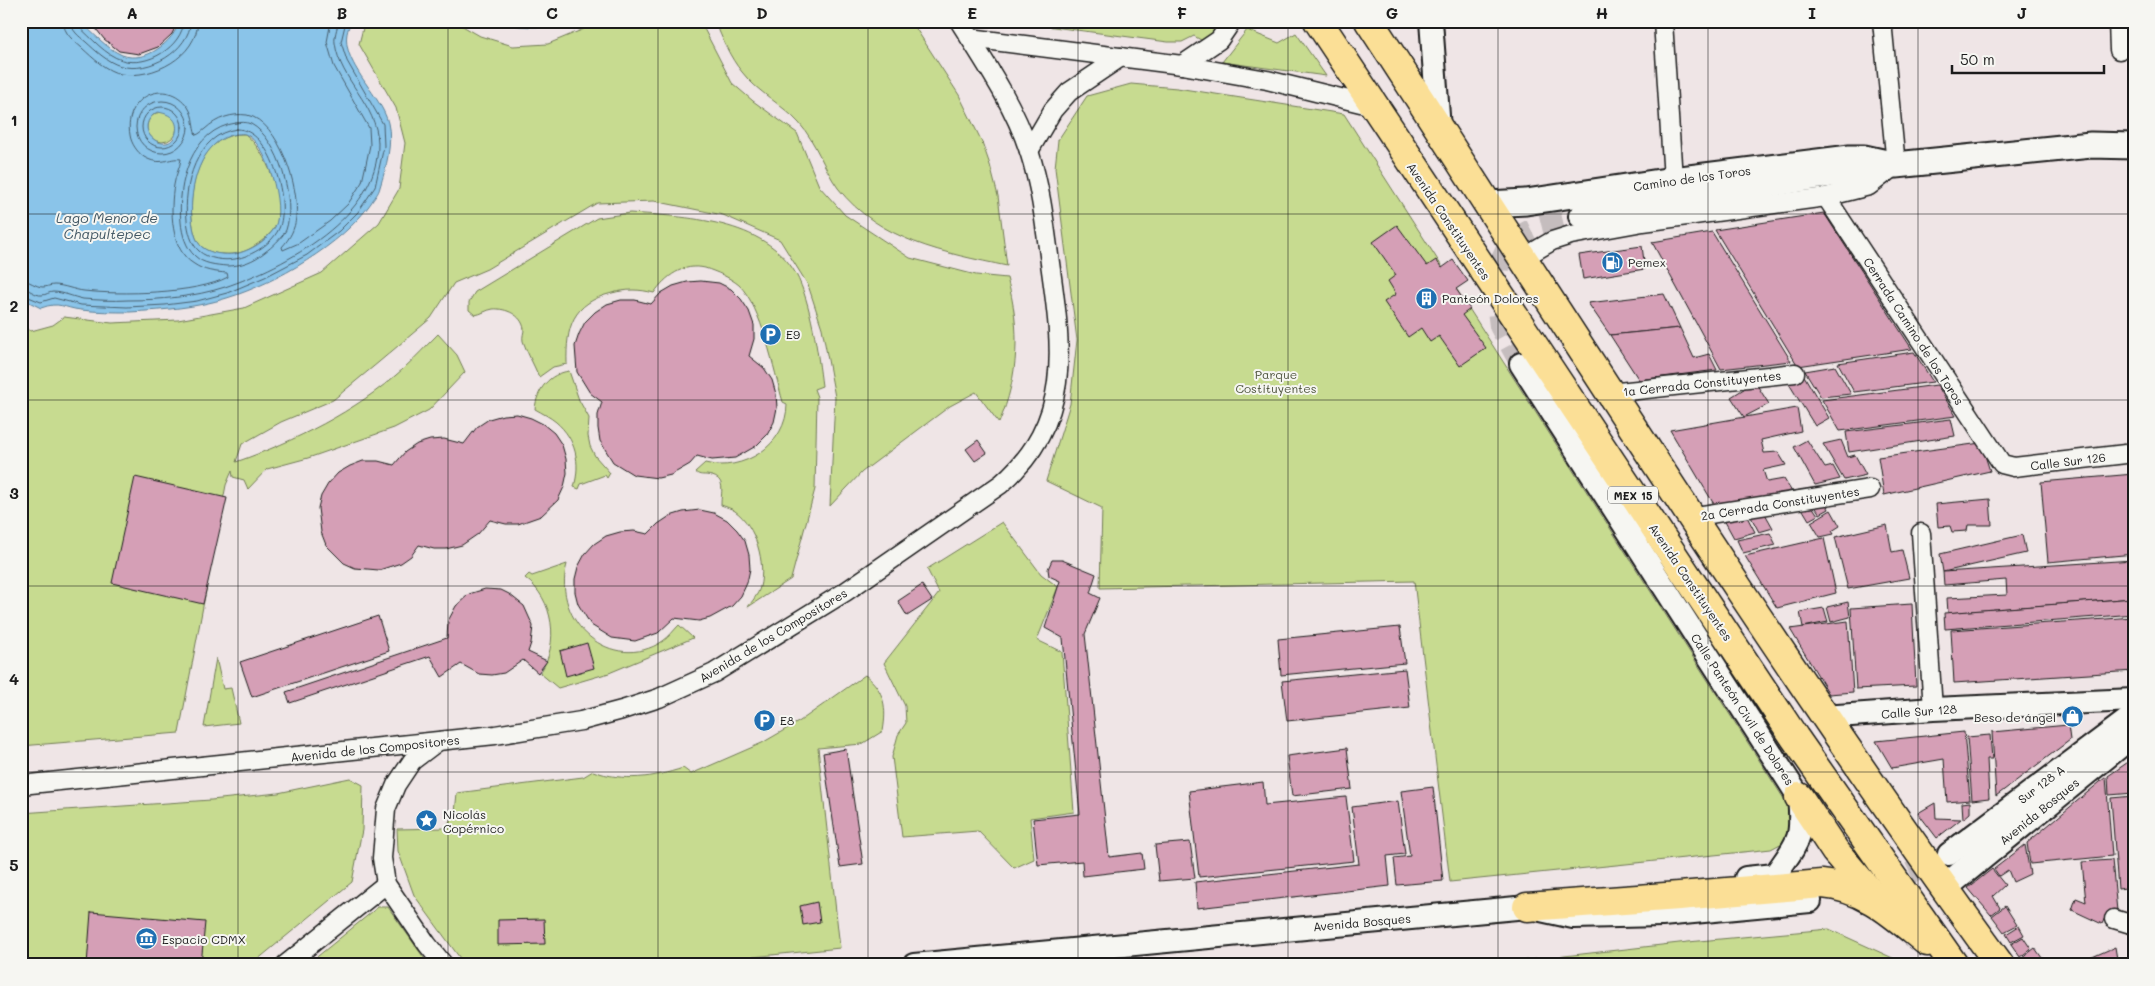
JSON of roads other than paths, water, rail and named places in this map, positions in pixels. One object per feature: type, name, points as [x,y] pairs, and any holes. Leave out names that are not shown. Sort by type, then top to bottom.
[{"type":"highway","name":"Avenida Constituyentes","points":[[1318,21],[1373,106],[1838,798],[1954,965]]},
{"type":"highway","name":"MEX 15","points":[[1369,21],[1690,517],[1824,717],[2000,965]]},
{"type":"highway","points":[[1799,797],[1835,851],[1881,904],[1954,965]]},
{"type":"highway","points":[[1775,875],[1815,870],[1830,860],[1835,851],[1839,820],[1838,798]]},
{"type":"highway","points":[[1527,907],[1822,884],[1836,885],[1853,890],[1881,904]]},
{"type":"main road","name":"Camino de los Toros","points":[[1486,204],[1526,202],[1673,180],[1850,158],[1870,159],[1896,165],[2091,146],[2134,146]]},
{"type":"main road","name":"Avenida Bosques","points":[[1944,888],[2134,733]]},
{"type":"street","name":"Avenida de los Compositores","points":[[21,785],[438,742],[523,731],[580,721],[659,698],[698,680],[796,624],[985,496],[1019,469],[1040,440],[1047,424],[1060,370],[1057,324],[1044,212],[1029,151],[1011,110],[959,21]]},
{"type":"street","points":[[1182,65],[1219,40],[1232,21]]},
{"type":"street","points":[[1431,21],[1439,128]]},
{"type":"street","points":[[1662,21],[1673,180]]},
{"type":"street","points":[[1523,258],[1552,241],[1571,235],[1643,222],[1826,197],[1869,186],[1896,165],[1882,21]]},
{"type":"street","points":[[2118,21],[2120,50]]},
{"type":"street","points":[[970,38],[1182,65],[1267,80],[1373,106]]},
{"type":"street","points":[[1029,151],[1053,110],[1069,92],[1121,57]]},
{"type":"street","name":"Camino de los Toros","points":[[1580,216],[1896,165]]},
{"type":"street","name":"Cerrada Camino de los Toros","points":[[1826,197],[2002,464]]},
{"type":"street","name":"Calle Panteón Civil de Dolores","points":[[1521,364],[1799,797],[1801,822],[1798,842],[1775,875]]},
{"type":"street","name":"1a Cerrada Constituyentes","points":[[1609,394],[1795,373]]},
{"type":"street","name":"Calle Sur 126","points":[[2002,464],[2014,467],[2134,453]]},
{"type":"street","name":"2a Cerrada Constituyentes","points":[[1690,517],[1870,489]]},
{"type":"street","points":[[1922,533],[1933,709]]},
{"type":"street","name":"Calle Sur 128","points":[[1824,717],[1933,709],[2134,700]]},
{"type":"street","name":"Sur 128 A","points":[[1949,854],[2134,714]]},
{"type":"street","points":[[438,742],[412,761],[396,785],[386,809],[382,858],[386,884],[426,944],[444,965]]},
{"type":"street","points":[[1527,907],[1567,894],[1612,887],[1775,875]]},
{"type":"street","points":[[285,965],[386,884]]},
{"type":"street","name":"Avenida Bosques","points":[[914,965],[1527,907],[1573,917],[1593,917],[1662,915],[1810,900]]},
{"type":"street","points":[[2114,919],[2134,925]]},
{"type":"water","name":"Lago Menor de Chapultepec","points":[[21,21],[80,21],[111,48],[122,55],[131,57],[149,54],[157,49],[171,36],[180,21],[352,21],[347,34],[347,47],[359,73],[384,111],[390,139],[379,191],[358,219],[326,248],[266,283],[227,298],[179,308],[105,312],[57,305],[41,308],[21,298]],"holes":[[[157,112],[169,115],[176,124],[173,140],[167,143],[160,143],[149,134],[147,127],[149,119]],[[244,134],[253,139],[267,162],[276,191],[277,218],[272,232],[258,245],[235,254],[218,253],[202,247],[196,238],[192,219],[195,180],[199,167],[214,145],[224,138]]]},
{"type":"water","points":[[490,21],[565,21],[537,27]]},
{"type":"tunnel","points":[[1521,364],[1500,326],[1498,310],[1499,265],[1517,237],[1539,226],[1580,216]]},
{"type":"tunnel","points":[[1879,884],[1907,875],[1943,857]]},
{"type":"place","name":"Pemex","points":[[1612,262]]},
{"type":"place","name":"Panteón Dolores","points":[[1426,298]]},
{"type":"place","name":"E9","points":[[770,334]]},
{"type":"place","name":"Beso de ángel","points":[[2072,717]]},
{"type":"place","name":"E8","points":[[764,720]]},
{"type":"place","name":"Nicolás Copérnico","points":[[427,821]]},
{"type":"place","name":"Espacio CDMX","points":[[146,939]]},
{"type":"park label","name":"Parque Costituyentes","points":[[1276,381]]}]
